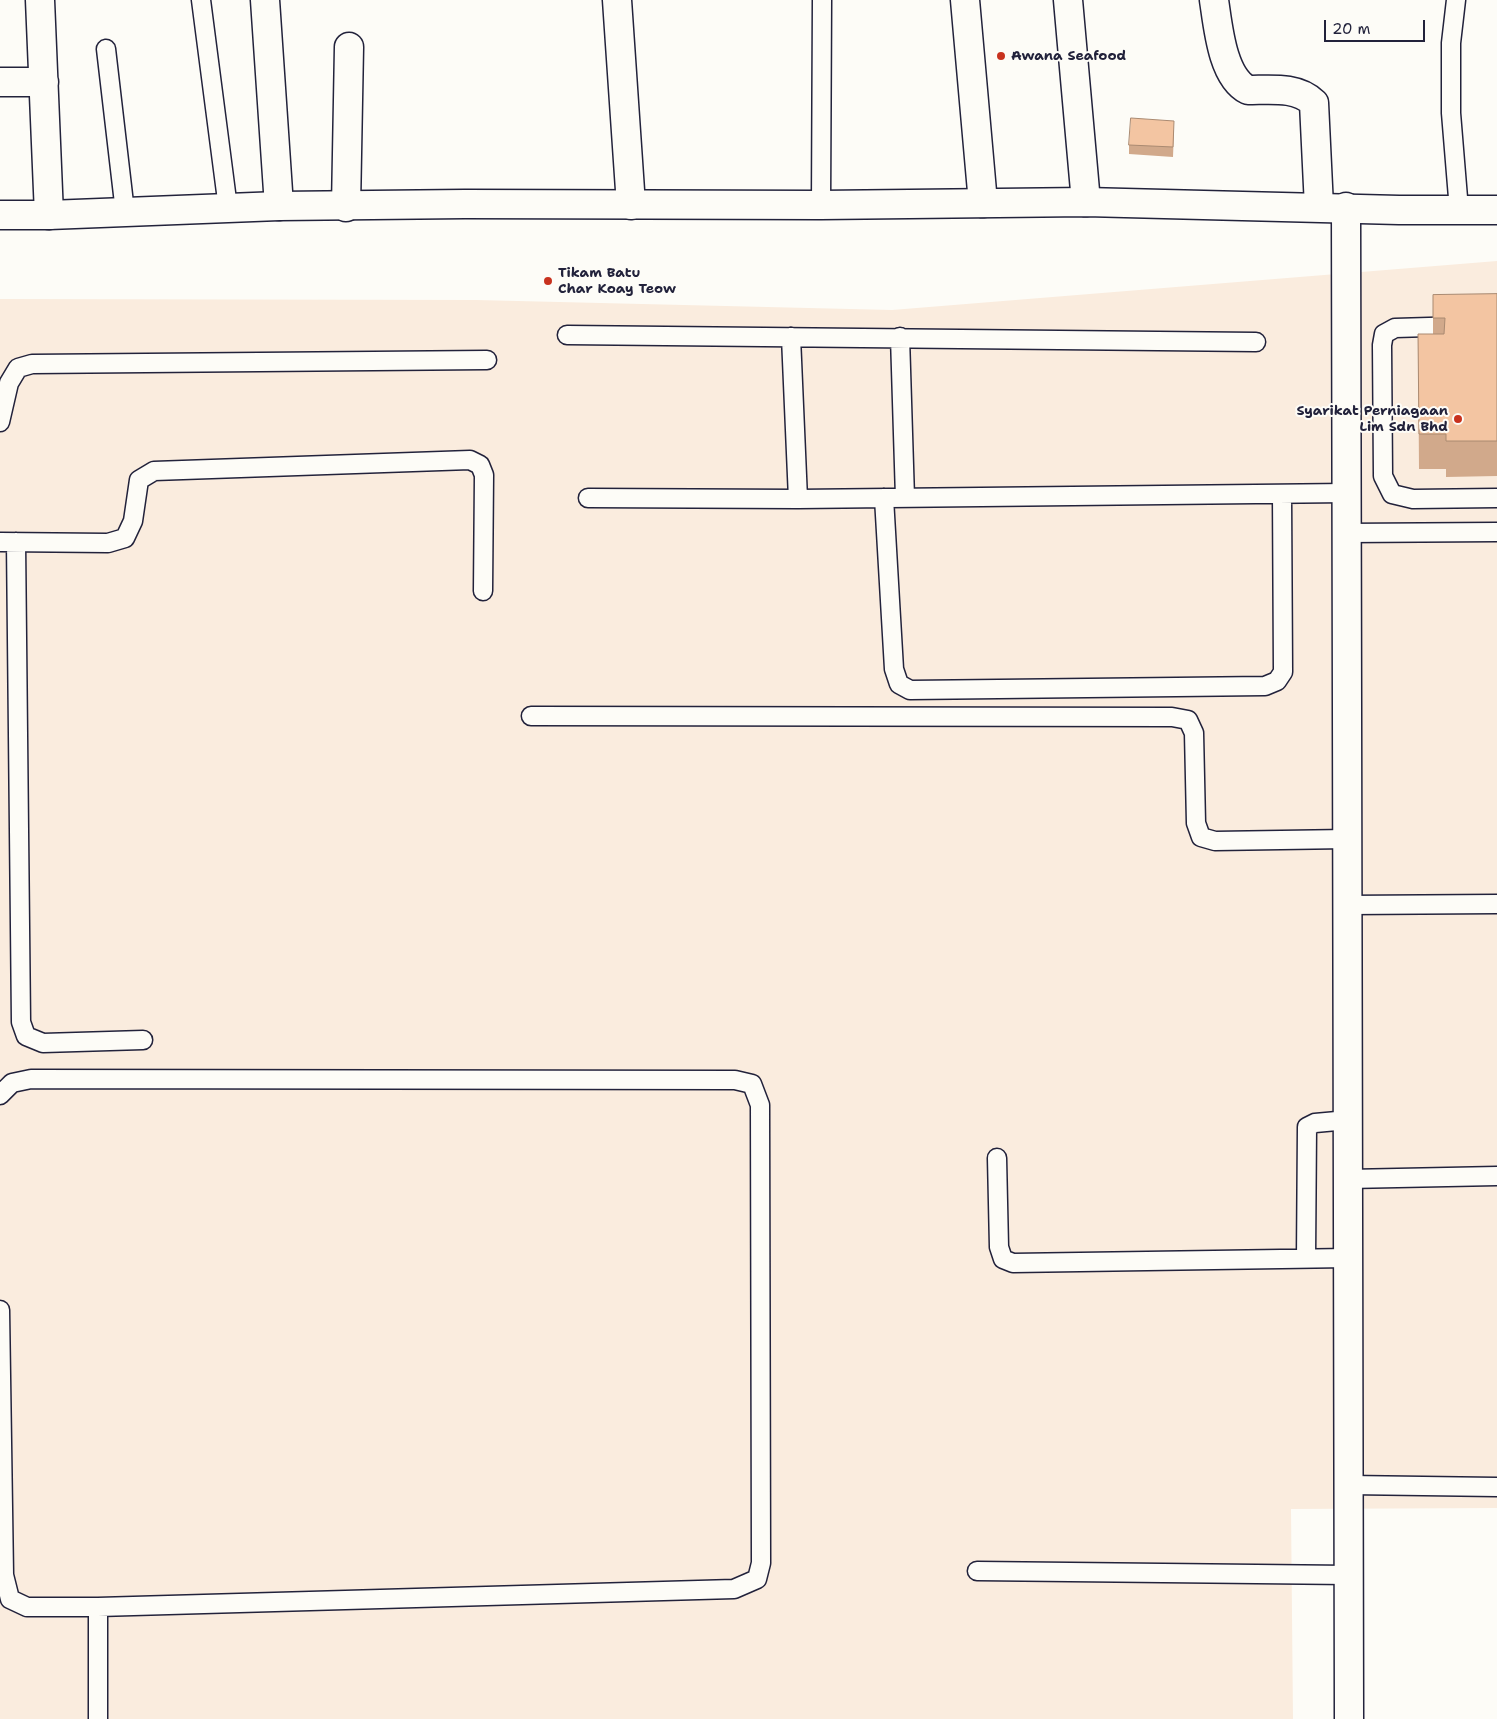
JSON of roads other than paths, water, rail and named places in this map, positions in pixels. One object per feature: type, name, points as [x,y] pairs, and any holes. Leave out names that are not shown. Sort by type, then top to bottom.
[{"type":"street","points":[[40,0],[49,215]]},
{"type":"street","points":[[265,0],[279,206]]},
{"type":"street","points":[[617,0],[631,205]]},
{"type":"street","points":[[965,0],[983,203]]},
{"type":"street","points":[[1068,0],[1086,202]]},
{"type":"street","points":[[1214,0],[1221,47],[1234,79],[1248,90],[1293,91],[1307,96],[1314,103],[1332,207],[1347,493],[1350,1719]]},
{"type":"street","points":[[346,206],[349,47]]},
{"type":"street","points":[[0,82],[44,82]]},
{"type":"street","points":[[0,215],[49,215],[279,206],[465,204],[821,205],[1086,202],[1399,210],[1497,210]]},
{"type":"lane","points":[[201,0],[228,208]]},
{"type":"lane","points":[[821,205],[822,0]]},
{"type":"lane","points":[[1456,0],[1451,43],[1451,113],[1459,210]]},
{"type":"lane","points":[[106,49],[125,212]]},
{"type":"lane","points":[[1497,325],[1395,328],[1384,334],[1382,345],[1383,476],[1392,494],[1412,499],[1497,498]]},
{"type":"lane","points":[[568,334],[1256,342]]},
{"type":"lane","points":[[791,336],[798,499]]},
{"type":"lane","points":[[900,338],[905,498]]},
{"type":"lane","points":[[0,422],[9,384],[18,368],[32,364],[487,360]]},
{"type":"lane","points":[[143,1040],[43,1043],[26,1036],[21,1022],[8,542],[108,543],[125,538],[133,521],[139,480],[154,471],[470,460],[480,465],[484,475],[483,591]]},
{"type":"lane","points":[[588,498],[798,499],[1347,493]]},
{"type":"lane","points":[[884,498],[894,669],[899,684],[910,690],[1265,686],[1277,681],[1283,672],[1282,494]]},
{"type":"lane","points":[[1346,533],[1497,532]]},
{"type":"lane","points":[[532,716],[1172,717],[1188,720],[1194,734],[1196,823],[1201,837],[1215,841],[1347,839]]},
{"type":"lane","points":[[1348,905],[1497,904]]},
{"type":"lane","points":[[0,1095],[12,1083],[31,1079],[735,1080],[752,1084],[760,1105],[761,1563],[757,1579],[734,1588],[27,1608],[10,1599],[2,1576],[0,1310]]},
{"type":"lane","points":[[1306,1258],[1307,1127],[1315,1123],[1348,1120]]},
{"type":"lane","points":[[997,1158],[999,1246],[1003,1259],[1012,1263],[1348,1258]]},
{"type":"lane","points":[[1348,1179],[1497,1176]]},
{"type":"lane","points":[[1349,1485],[1497,1487]]},
{"type":"lane","points":[[977,1571],[1349,1575]]},
{"type":"lane","points":[[98,1607],[98,1719]]},
{"type":"place","name":"Awana Seafood","points":[[1001,56]]},
{"type":"place","name":"Tikam Batu Char Koay Teow","points":[[548,281]]},
{"type":"place","name":"Syarikat Perniagaan Lim Sdn Bhd","points":[[1458,419]]}]
